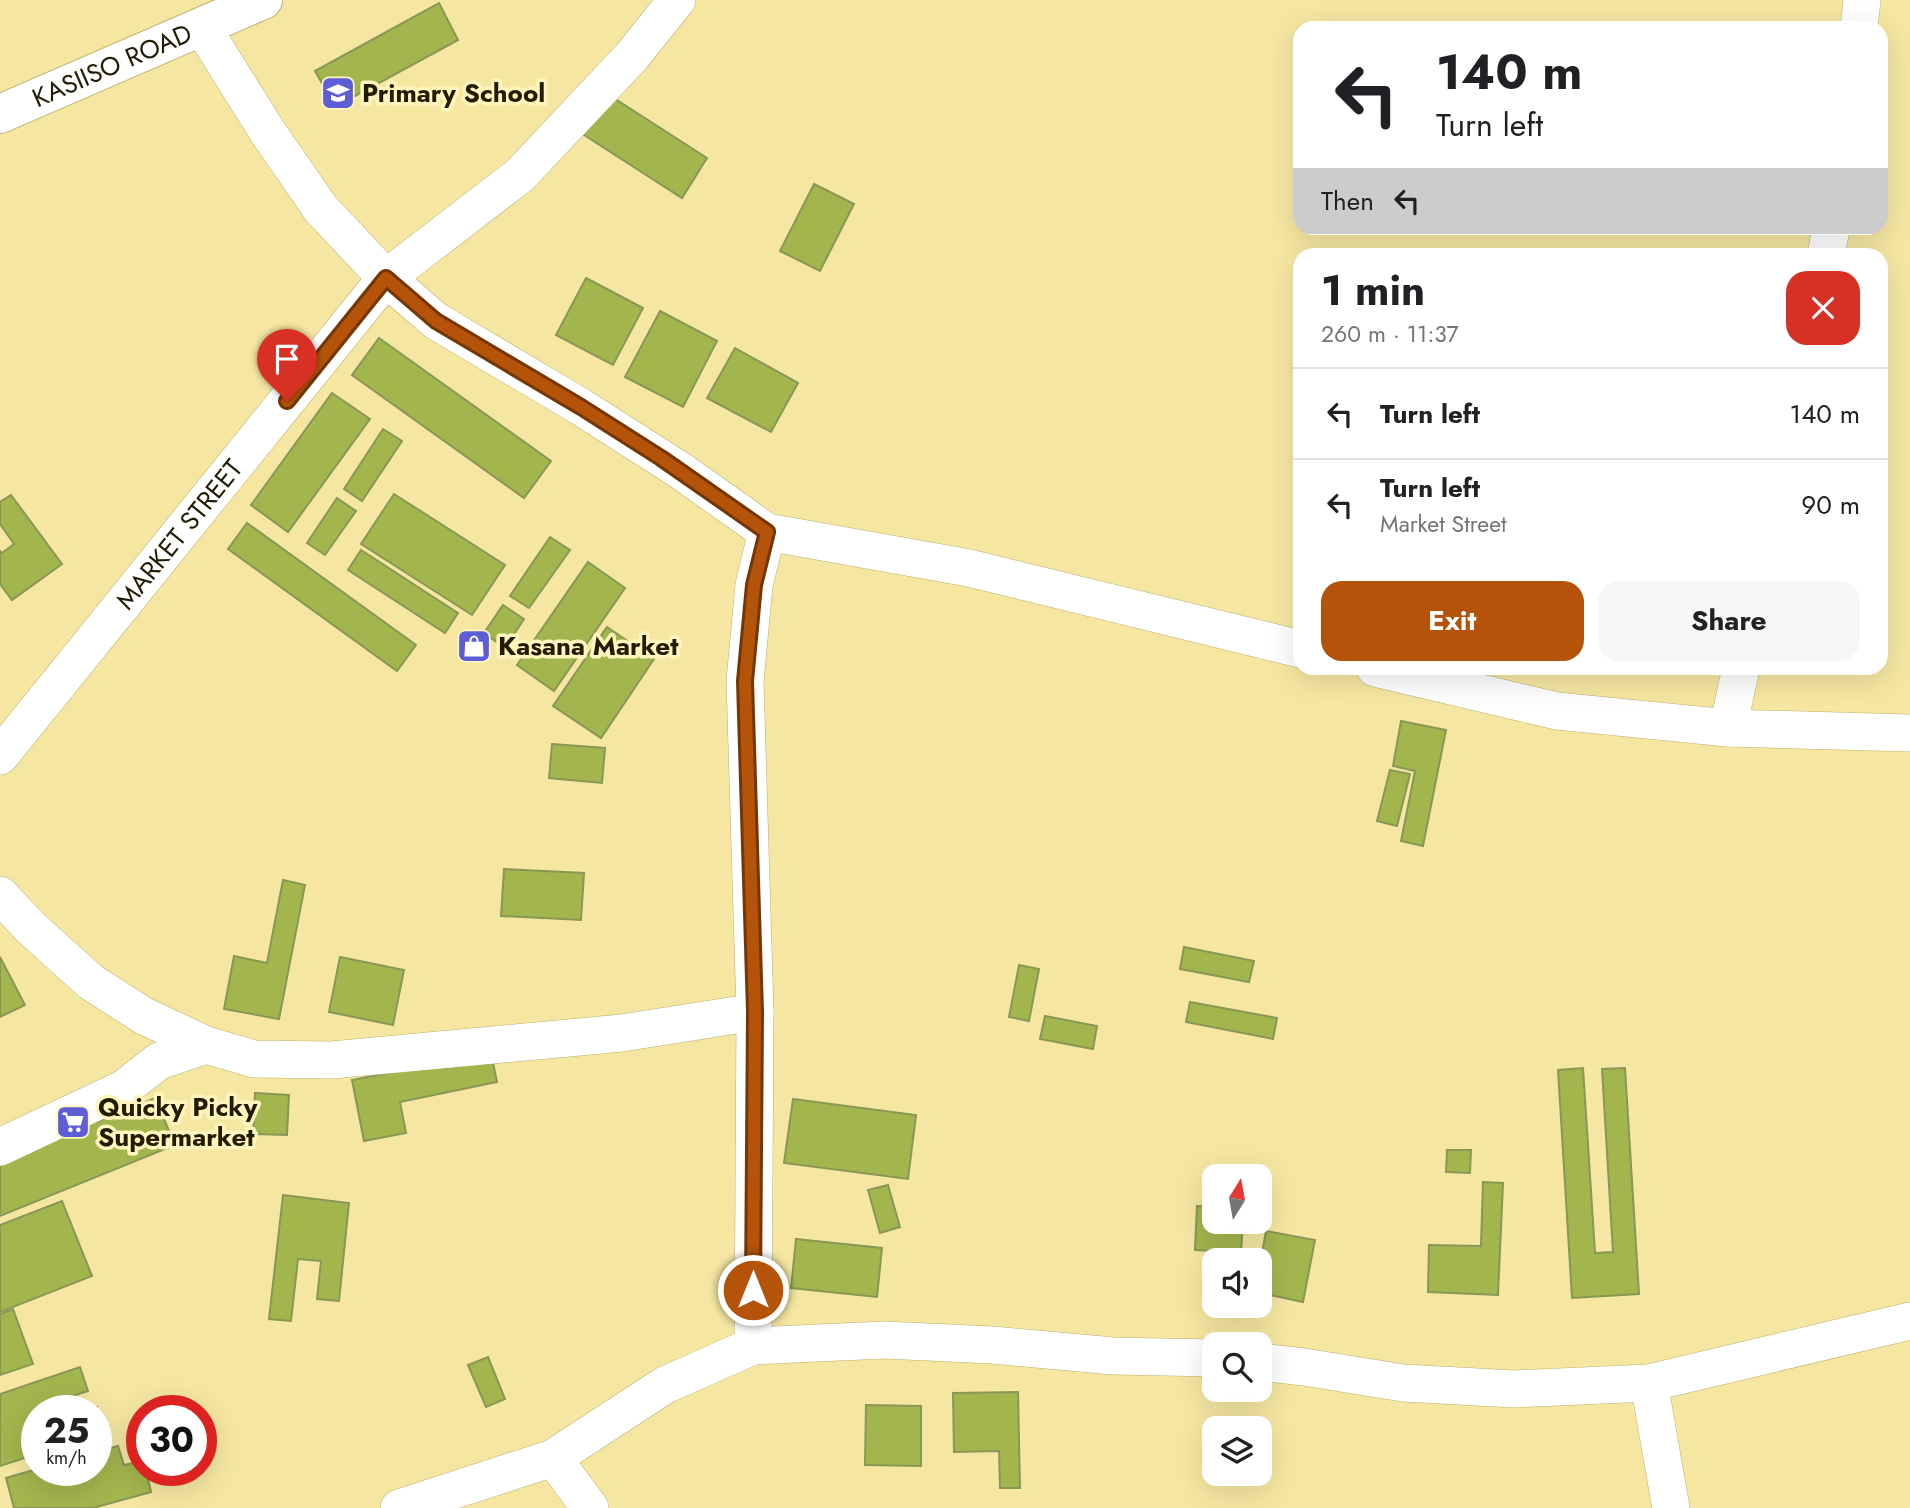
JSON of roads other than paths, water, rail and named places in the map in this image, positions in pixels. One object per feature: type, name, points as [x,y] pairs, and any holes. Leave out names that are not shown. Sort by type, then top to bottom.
[{"type":"main road","name":"KASIISO ROAD","points":[[0,114],[263,0]]},
{"type":"street","name":"MARKET STREET","points":[[0,756],[386,278],[520,175],[632,57],[677,0]]},
{"type":"street","points":[[1860,21],[1863,0]]},
{"type":"street","points":[[202,27],[267,131],[321,209],[386,278],[436,321],[636,442],[767,532],[969,568],[1293,647]]},
{"type":"street","points":[[753,1346],[755,1012],[745,681],[754,585],[767,532]]},
{"type":"street","points":[[1405,675],[1557,711],[1728,727],[1910,733]]},
{"type":"street","points":[[1728,727],[1739,675]]},
{"type":"street","points":[[0,895],[31,928],[91,982],[144,1016],[206,1045],[254,1059],[332,1060],[622,1033],[755,1012]]},
{"type":"street","points":[[0,1147],[122,1089],[159,1061],[206,1045]]},
{"type":"street","points":[[1272,1363],[1403,1383],[1514,1389],[1649,1383],[1910,1321]]},
{"type":"street","points":[[399,1508],[553,1458],[665,1385],[753,1346],[886,1340],[992,1345],[1113,1356],[1202,1357]]},
{"type":"street","points":[[1649,1383],[1671,1508]]},
{"type":"street","points":[[553,1458],[590,1508]]},
{"type":"place","name":"Primary School","points":[[338,93]]},
{"type":"place","name":"Kasana Market","points":[[474,646]]},
{"type":"place","name":"Quicky Picky Supermarket","points":[[73,1122]]}]
